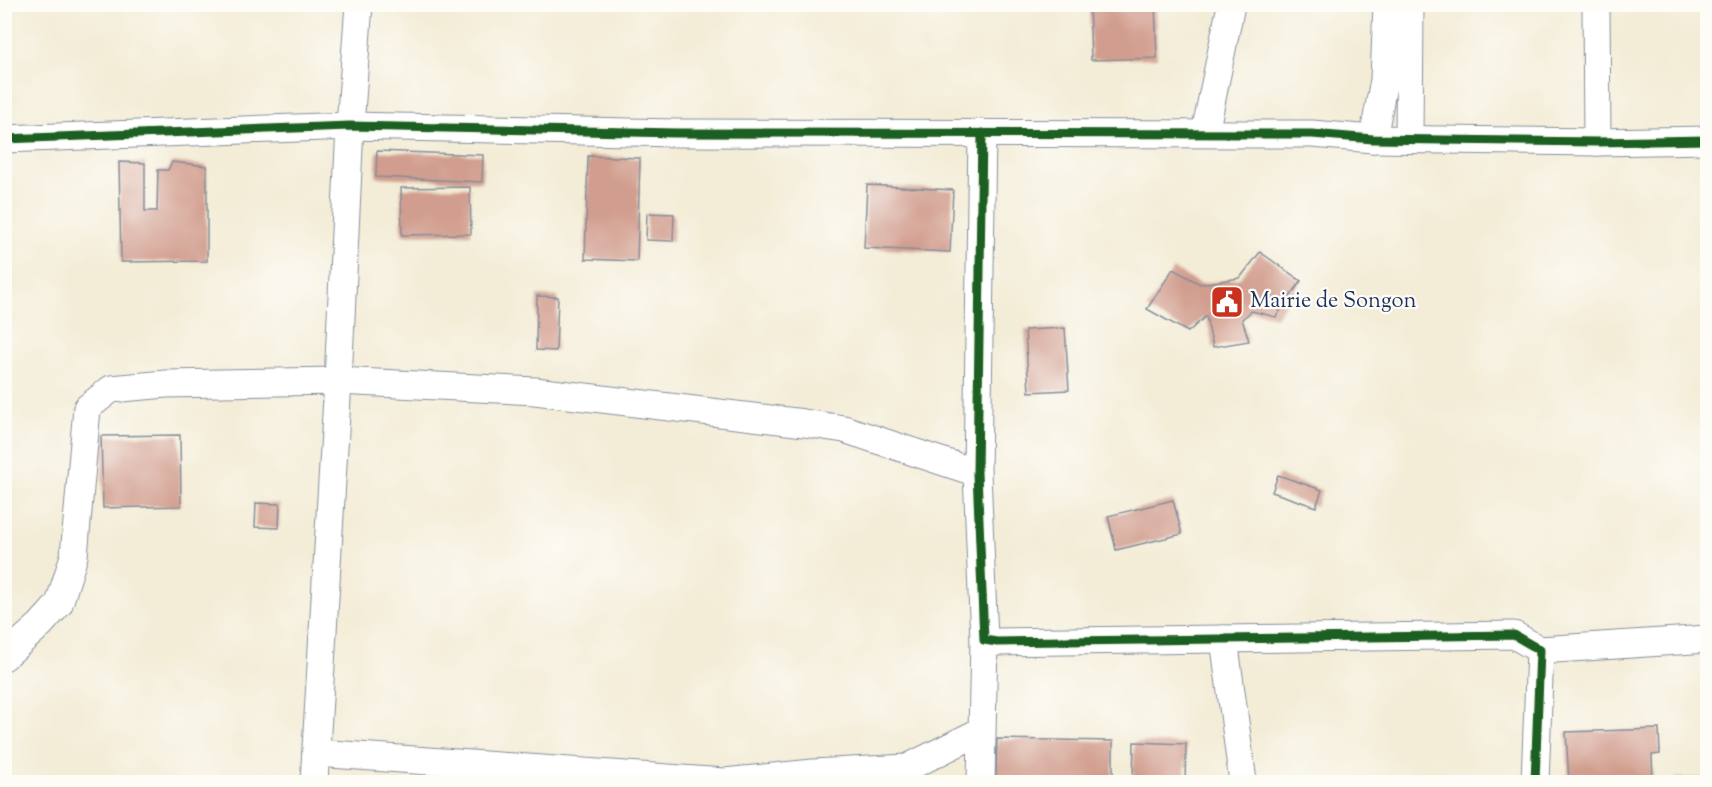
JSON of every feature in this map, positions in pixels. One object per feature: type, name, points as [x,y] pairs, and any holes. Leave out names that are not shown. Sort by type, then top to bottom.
[{"type":"street","points":[[314,783],[338,381],[350,126],[359,4]]},
{"type":"street","points":[[1205,133],[1230,4]]},
{"type":"street","points":[[1373,139],[1384,80],[1388,4]]},
{"type":"street","points":[[1409,139],[1410,4]]},
{"type":"street","points":[[1596,4],[1597,142]]},
{"type":"street","points":[[4,139],[350,126],[688,133],[1205,133],[1312,134],[1373,139],[1597,142],[1707,140]]},
{"type":"street","points":[[981,783],[984,640],[977,473],[982,133]]},
{"type":"street","points":[[4,657],[40,625],[59,604],[74,556],[87,408],[111,389],[166,384],[338,381],[535,391],[844,429],[977,473]]},
{"type":"street","points":[[984,640],[997,642],[1514,635],[1540,650],[1707,639]]},
{"type":"street","points":[[1224,639],[1243,783]]},
{"type":"street","points":[[1535,783],[1540,650]]},
{"type":"street","points":[[316,753],[724,782],[813,773],[907,768],[981,731]]},
{"type":"building","points":[[1089,4],[1155,4],[1157,58],[1091,60]]},
{"type":"building","points":[[377,151],[483,155],[482,182],[376,177]]},
{"type":"building","points":[[588,156],[640,158],[637,261],[585,259]]},
{"type":"building","points":[[119,162],[145,163],[145,211],[157,211],[158,170],[168,170],[172,162],[207,166],[207,261],[121,262]]},
{"type":"building","points":[[867,185],[953,190],[950,252],[864,248]]},
{"type":"building","points":[[470,187],[471,234],[402,235],[401,188]]},
{"type":"building","points":[[647,213],[674,214],[673,241],[646,240]]},
{"type":"building","points":[[1260,252],[1301,281],[1276,317],[1252,311],[1242,319],[1249,341],[1213,347],[1206,316],[1188,332],[1147,309],[1173,269],[1200,284],[1240,278]]},
{"type":"building","points":[[537,296],[558,297],[556,351],[536,350]]},
{"type":"building","points":[[1065,328],[1069,390],[1029,392],[1025,330]]},
{"type":"building","points":[[180,435],[181,506],[103,508],[101,436]]},
{"type":"building","points":[[1278,475],[1322,490],[1316,507],[1272,492]]},
{"type":"building","points":[[1173,500],[1182,534],[1116,550],[1108,516]]},
{"type":"building","points":[[256,503],[280,504],[279,528],[255,527]]},
{"type":"building","points":[[1659,729],[1660,754],[1652,755],[1653,782],[1569,782],[1566,732]]},
{"type":"building","points":[[997,739],[1113,741],[1113,782],[996,782]]},
{"type":"building","points":[[1134,742],[1186,744],[1185,782],[1133,782]]},
{"type":"building","points":[[1676,778],[1708,778],[1708,782],[1676,782]]},
{"type":"cycle path","points":[[4,139],[350,126],[676,133],[1312,134],[1373,139],[1597,142],[1708,140]]},
{"type":"cycle path","points":[[982,133],[977,473],[984,640],[997,642],[1514,635],[1540,650],[1535,782]]},
{"type":"place","name":"Mairie de Songon","points":[[1227,302]]}]
